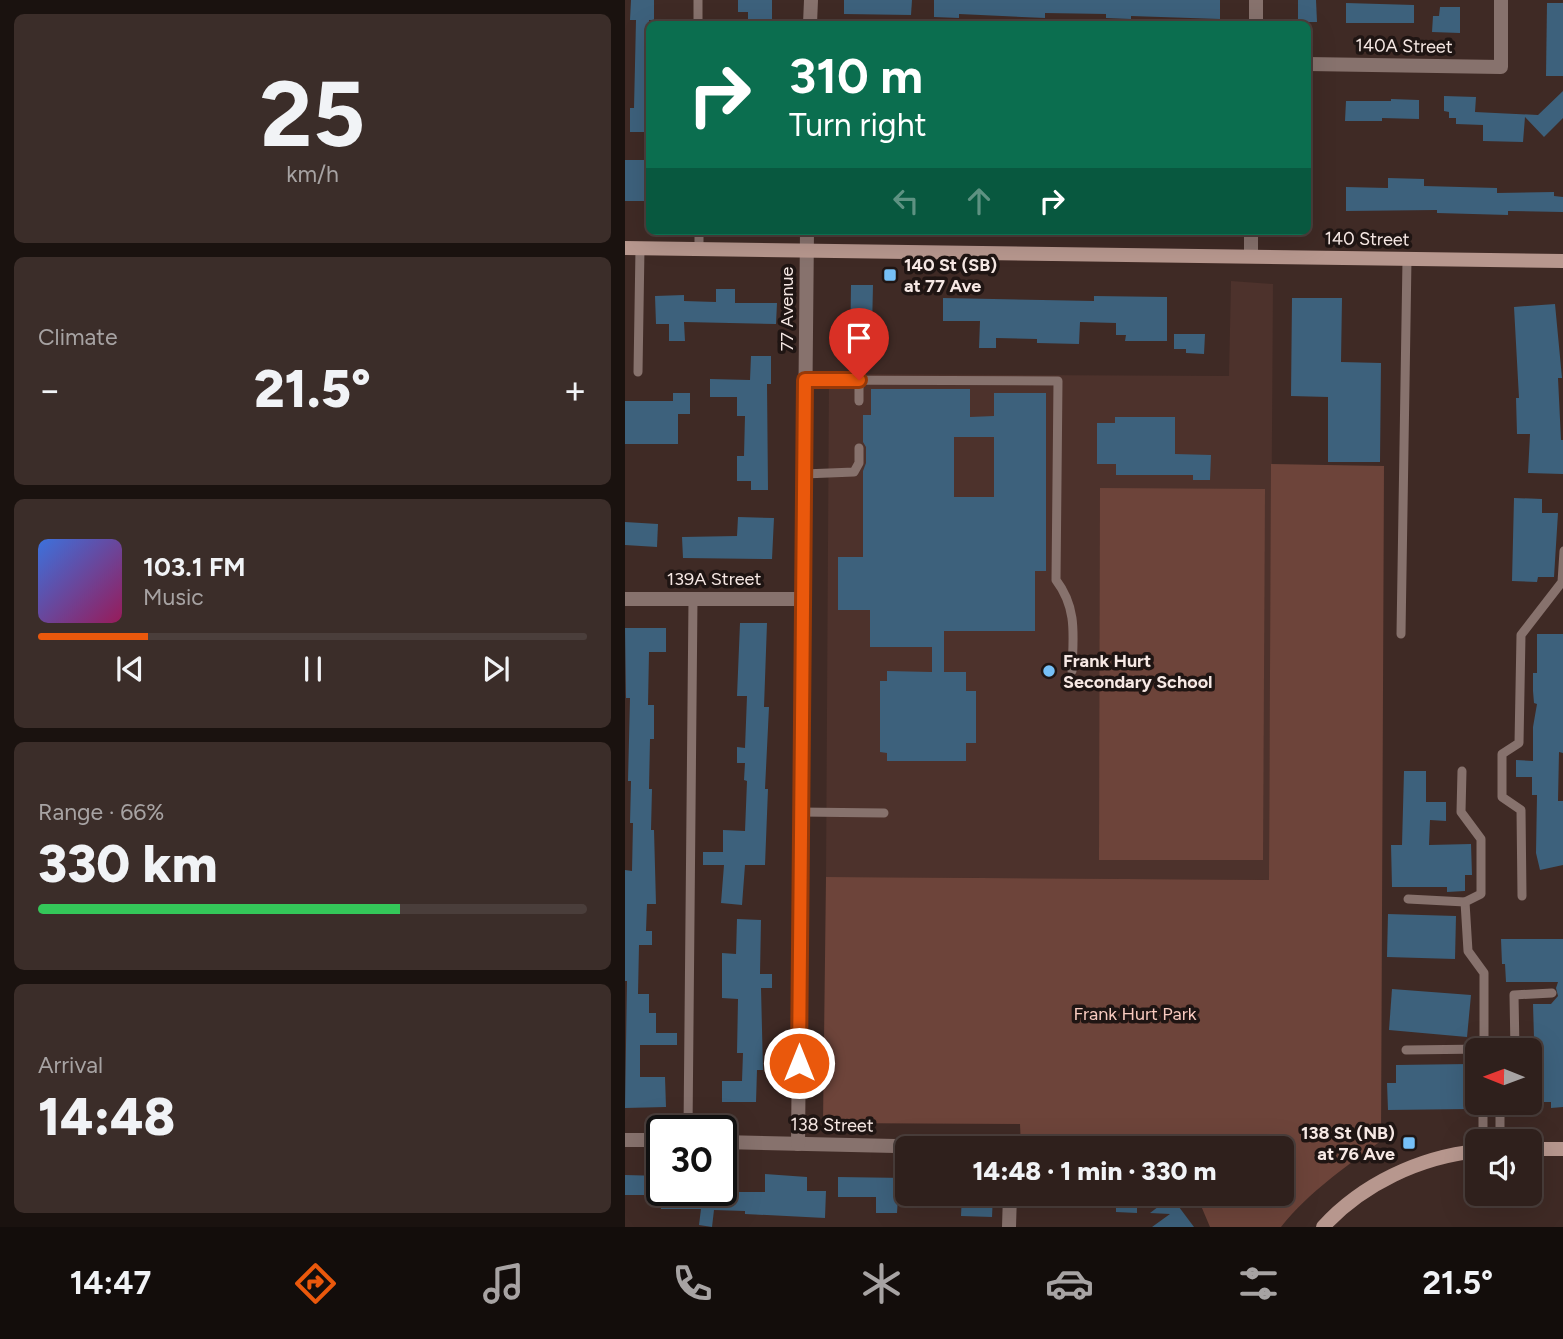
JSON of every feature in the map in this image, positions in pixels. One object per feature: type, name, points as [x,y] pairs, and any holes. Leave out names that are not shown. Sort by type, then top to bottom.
[{"type":"main road","name":"140 Street","points":[[632,248],[1563,261]]},
{"type":"main road","points":[[1542,1149],[1563,1149]]},
{"type":"main road","points":[[1323,1227],[1349,1203],[1379,1182],[1431,1160],[1465,1153]]},
{"type":"street","points":[[810,21],[811,0]]},
{"type":"street","points":[[1256,0],[1256,21]]},
{"type":"street","name":"140A Street","points":[[1311,64],[1501,66],[1501,0]]},
{"type":"street","name":"77 Avenue","points":[[798,1144],[807,235]]},
{"type":"street","points":[[1250,256],[1251,235]]},
{"type":"street","name":"139A Street","points":[[625,599],[803,599]]},
{"type":"street","points":[[625,1140],[646,1140]]},
{"type":"street","name":"138 Street","points":[[737,1142],[895,1146]]},
{"type":"street","points":[[1009,1227],[1010,1206]]},
{"type":"lane","points":[[697,0],[698,21]]},
{"type":"lane","points":[[699,235],[699,248]]},
{"type":"lane","points":[[632,248],[638,372]]},
{"type":"lane","points":[[1401,634],[1407,259]]},
{"type":"lane","points":[[805,380],[1058,381],[1056,580],[1065,591],[1073,612],[1072,671]]},
{"type":"lane","points":[[859,380],[859,401]]},
{"type":"lane","points":[[804,474],[854,472],[859,463],[859,448]]},
{"type":"lane","points":[[1522,896],[1521,810],[1502,797],[1502,754],[1519,743],[1521,635],[1562,582],[1563,551]]},
{"type":"lane","points":[[687,1115],[693,599]]},
{"type":"lane","points":[[1408,899],[1465,902],[1481,894],[1481,839],[1461,812],[1461,771]]},
{"type":"lane","points":[[800,812],[884,813]]},
{"type":"lane","points":[[1465,902],[1468,951],[1484,973],[1484,1038]]},
{"type":"lane","points":[[1515,1038],[1514,995],[1552,993]]},
{"type":"lane","points":[[1406,1050],[1465,1050]]},
{"type":"shaded area","name":"Frank Hurt Secondary School","points":[[1231,281],[1273,284],[1269,880],[826,877],[829,374],[1229,376]]},
{"type":"green space","name":"Frank Hurt Park","points":[[1271,464],[1384,466],[1381,1141],[1315,1191],[1281,1227],[1210,1227],[1201,1206],[1294,1206],[1294,1136],[1020,1136],[1020,1124],[823,1123],[826,877],[1269,880]]},
{"type":"green space","points":[[1100,488],[1265,489],[1263,860],[1099,860]]},
{"type":"building","points":[[631,0],[654,0],[654,20],[646,21],[646,132],[630,132],[630,108],[634,108],[636,20],[630,20]]},
{"type":"building","points":[[738,0],[772,0],[772,21],[748,21],[748,12],[738,12]]},
{"type":"building","points":[[844,0],[912,0],[911,15],[844,14]]},
{"type":"building","points":[[934,0],[1220,0],[1220,19],[1131,16],[1131,19],[1106,18],[1106,14],[1045,13],[1045,18],[959,14],[959,18],[934,17]]},
{"type":"building","points":[[1298,0],[1316,0],[1317,22],[1298,21]]},
{"type":"building","points":[[1346,3],[1414,5],[1414,23],[1346,23]]},
{"type":"building","points":[[1547,3],[1563,3],[1563,76],[1546,76]]},
{"type":"building","points":[[1440,7],[1460,7],[1460,33],[1432,32],[1433,16],[1439,16]]},
{"type":"building","points":[[1563,91],[1563,118],[1544,137],[1525,117],[1523,142],[1483,141],[1483,125],[1456,124],[1456,118],[1449,118],[1449,112],[1444,111],[1444,96],[1476,97],[1475,112],[1538,115]]},
{"type":"building","points":[[1419,100],[1419,119],[1345,121],[1346,101]]},
{"type":"building","points":[[625,160],[646,160],[646,201],[625,201]]},
{"type":"building","points":[[1388,178],[1424,179],[1424,186],[1497,188],[1497,193],[1554,192],[1554,196],[1563,197],[1563,212],[1508,211],[1508,215],[1437,213],[1437,210],[1346,211],[1346,187],[1388,188]]},
{"type":"building","points":[[851,285],[873,285],[872,329],[877,329],[877,357],[850,357]]},
{"type":"building","points":[[716,289],[735,289],[735,303],[777,303],[776,324],[684,322],[685,341],[669,341],[669,324],[656,324],[655,296],[684,295],[684,301],[716,302]]},
{"type":"building","points":[[1094,296],[1167,297],[1167,341],[1125,341],[1126,335],[1116,335],[1116,323],[1080,322],[1079,344],[996,338],[996,348],[979,348],[980,321],[943,321],[943,298],[1094,301]]},
{"type":"building","points":[[1292,298],[1342,298],[1341,362],[1381,363],[1380,462],[1328,462],[1328,397],[1291,396]]},
{"type":"building","points":[[1555,304],[1562,378],[1558,378],[1563,474],[1528,473],[1530,434],[1517,434],[1516,398],[1519,398],[1514,307]]},
{"type":"building","points":[[1174,334],[1205,334],[1204,354],[1174,349]]},
{"type":"building","points":[[751,356],[771,356],[771,384],[767,384],[768,490],[751,490],[751,481],[737,481],[737,456],[744,456],[745,416],[737,416],[737,397],[710,397],[710,379],[750,380]]},
{"type":"building","points":[[871,389],[970,389],[970,417],[994,416],[994,393],[1046,393],[1046,571],[1035,571],[1035,631],[944,631],[944,672],[966,672],[966,691],[976,691],[976,743],[966,743],[966,761],[887,761],[887,753],[880,752],[880,681],[887,681],[887,671],[932,672],[932,647],[870,647],[870,610],[838,610],[838,557],[863,557],[863,471],[866,447],[863,442],[863,415],[871,415]],"holes":[[[954,437],[994,437],[994,497],[954,497]]]},
{"type":"building","points":[[673,393],[690,393],[690,414],[678,414],[678,444],[625,444],[625,401],[673,401]]},
{"type":"building","points":[[1115,417],[1175,417],[1175,454],[1211,455],[1210,480],[1193,480],[1193,475],[1116,475],[1116,464],[1097,464],[1097,423],[1115,423]]},
{"type":"building","points":[[1514,498],[1542,499],[1542,513],[1558,513],[1554,577],[1538,577],[1537,582],[1512,581]]},
{"type":"building","points":[[738,517],[774,518],[772,559],[683,558],[682,537],[737,536]]},
{"type":"building","points":[[625,522],[658,524],[657,547],[625,545]]},
{"type":"building","points":[[740,623],[767,623],[764,707],[769,707],[765,865],[745,865],[742,905],[721,903],[724,865],[703,865],[703,852],[723,852],[723,830],[745,831],[745,763],[737,763],[737,747],[745,748],[747,696],[737,696]]},
{"type":"building","points":[[625,628],[666,628],[666,652],[649,652],[648,705],[654,705],[654,739],[650,739],[649,789],[652,789],[651,830],[654,830],[656,904],[647,904],[646,931],[652,931],[652,945],[639,945],[638,994],[649,994],[649,1013],[656,1013],[656,1033],[677,1033],[677,1045],[640,1045],[640,1077],[665,1077],[666,1107],[625,1108],[625,870],[632,871],[633,823],[630,823],[631,781],[628,781],[630,698],[626,698]]},
{"type":"building","points":[[1537,634],[1563,634],[1563,753],[1559,752],[1558,801],[1563,801],[1563,865],[1540,870],[1536,853],[1537,795],[1532,795],[1532,777],[1516,777],[1516,760],[1533,761],[1533,727],[1537,704],[1534,703],[1533,673],[1537,673]]},
{"type":"building","points":[[1404,771],[1426,771],[1426,802],[1446,802],[1446,821],[1430,820],[1429,845],[1471,844],[1472,875],[1465,875],[1465,891],[1447,892],[1447,887],[1392,887],[1391,845],[1402,845]]},
{"type":"building","points":[[1388,914],[1456,916],[1455,959],[1387,957]]},
{"type":"building","points":[[737,919],[761,920],[760,974],[772,974],[772,988],[761,988],[763,1070],[757,1070],[756,1102],[722,1102],[722,1081],[742,1081],[743,1053],[737,1053],[738,999],[722,998],[722,953],[736,954]]},
{"type":"building","points":[[1501,939],[1563,939],[1563,1107],[1551,1108],[1551,1102],[1542,1102],[1542,1038],[1534,1038],[1533,1004],[1551,1004],[1558,996],[1558,982],[1506,982],[1505,964],[1502,964]]},
{"type":"building","points":[[1392,989],[1471,995],[1467,1037],[1389,1030]]},
{"type":"building","points":[[1465,1064],[1465,1109],[1388,1110],[1387,1083],[1396,1083],[1396,1065]]},
{"type":"building","points":[[765,1174],[807,1177],[807,1191],[826,1191],[825,1218],[714,1210],[712,1227],[699,1225],[701,1209],[661,1209],[661,1206],[737,1206],[737,1179],[739,1192],[765,1192]]},
{"type":"building","points":[[625,1175],[646,1176],[646,1195],[625,1195]]},
{"type":"building","points":[[838,1177],[895,1178],[897,1213],[876,1213],[876,1197],[838,1197]]},
{"type":"building","points":[[961,1206],[992,1206],[992,1217],[961,1216]]},
{"type":"building","points":[[1137,1206],[1137,1213],[1116,1212],[1116,1208],[1077,1207]]},
{"type":"building","points":[[1159,1206],[1178,1206],[1194,1227],[1152,1227],[1170,1214],[1150,1213]]},
{"type":"place","name":"140 St (SB) at 77 Ave","points":[[890,275]]},
{"type":"place","name":"Frank Hurt Secondary School","points":[[1049,671]]},
{"type":"place","name":"138 St (NB) at 76 Ave","points":[[1409,1143]]},
{"type":"route","points":[[799,1063],[805,380],[859,380]]}]
